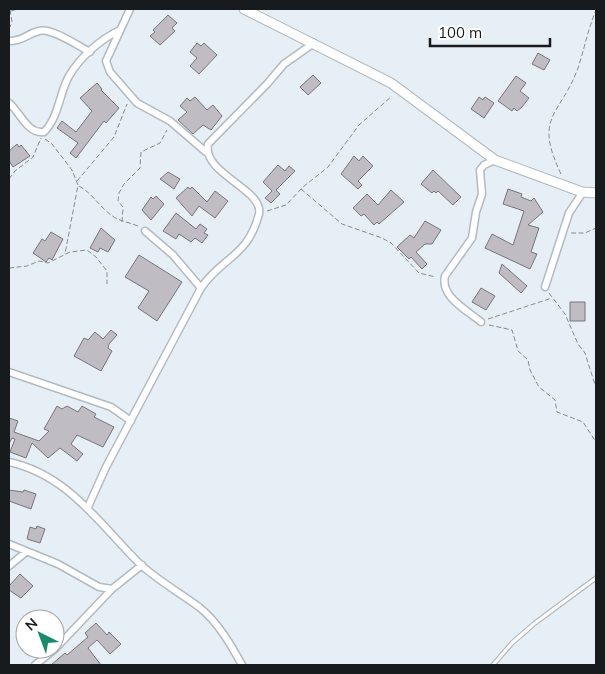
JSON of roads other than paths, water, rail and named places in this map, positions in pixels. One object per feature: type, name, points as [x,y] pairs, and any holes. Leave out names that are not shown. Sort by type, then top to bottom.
[{"type":"street","points":[[88,506],[201,288],[206,280],[245,246],[259,212],[257,201],[231,180],[206,152],[170,120],[137,103],[107,66],[106,61],[130,9]]},
{"type":"street","points":[[244,9],[314,43],[398,88],[495,160],[567,187],[583,192],[596,193]]},
{"type":"street","points":[[9,41],[23,40],[37,32],[47,30],[90,52]]},
{"type":"street","points":[[9,104],[35,132],[44,132],[54,116],[69,77],[105,37],[120,30]]},
{"type":"street","points":[[206,152],[208,144],[268,84],[284,64],[314,43]]},
{"type":"street","points":[[481,322],[451,298],[445,290],[444,279],[472,238],[476,212],[482,194],[480,170],[484,165],[495,160]]},
{"type":"street","points":[[545,287],[569,213],[583,192]]},
{"type":"street","points":[[145,230],[173,255],[201,288]]},
{"type":"street","points":[[9,372],[111,408],[131,421]]},
{"type":"street","points":[[9,462],[42,474],[65,488],[88,506],[142,565],[201,608],[218,626],[242,665]]},
{"type":"street","points":[[9,544],[58,564],[99,586],[112,589]]},
{"type":"street","points":[[9,566],[26,552]]},
{"type":"street","points":[[65,638],[112,589],[142,565]]},
{"type":"lane","points":[[494,665],[512,643],[535,623],[596,578]]}]
